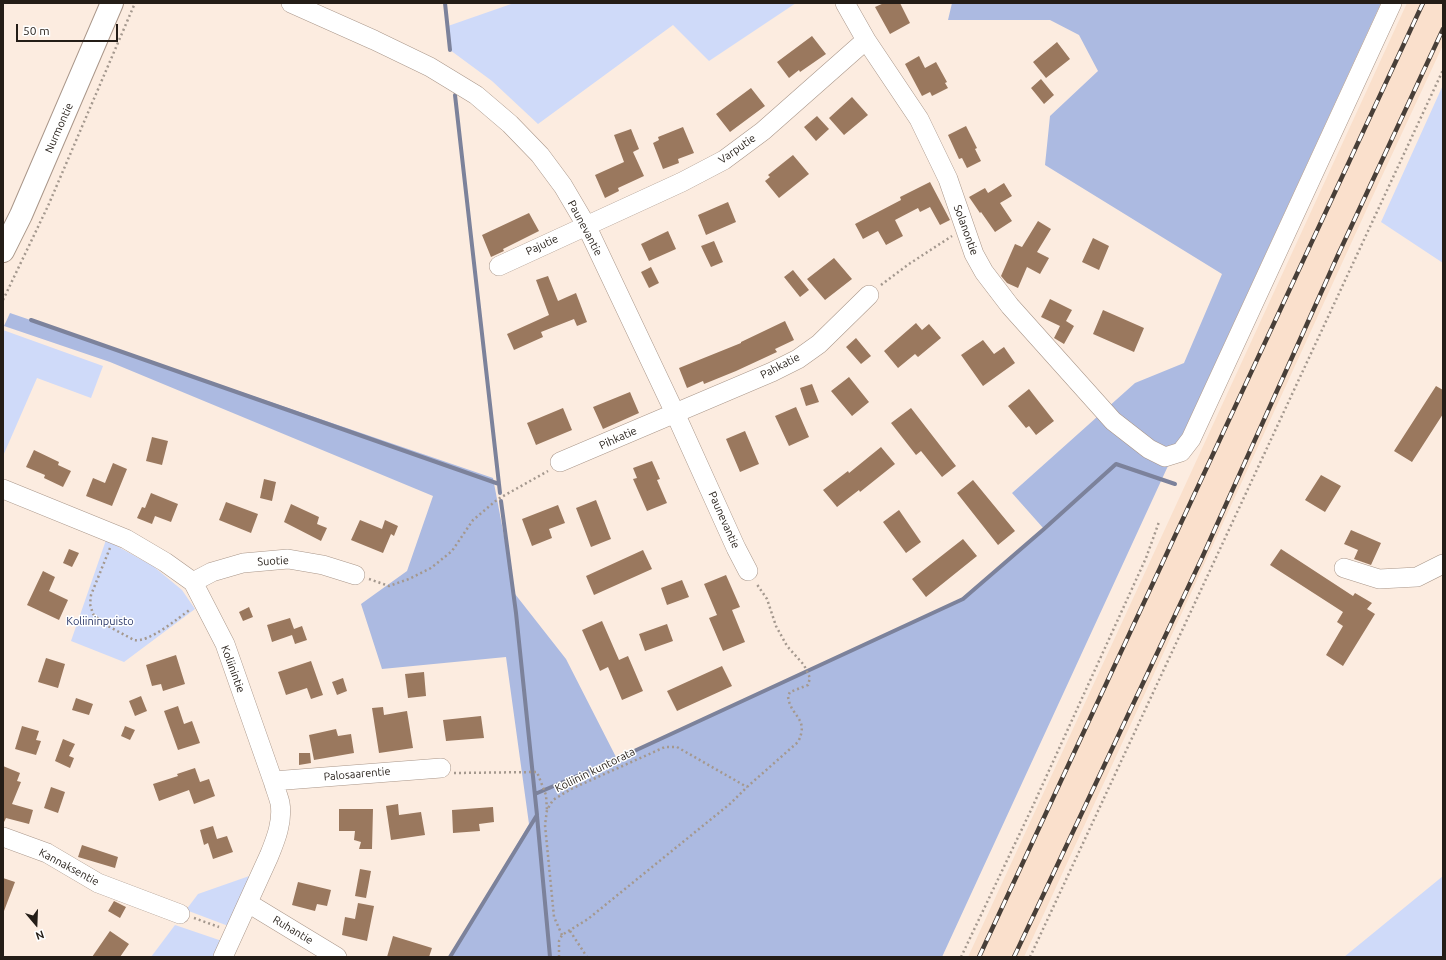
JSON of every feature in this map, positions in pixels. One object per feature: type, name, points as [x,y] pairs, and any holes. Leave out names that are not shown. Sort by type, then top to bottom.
[{"type":"main road","name":"Nurmontie","points":[[3,251],[21,215],[112,3]]},
{"type":"street","name":"Paunevantie","points":[[291,3],[430,67],[476,95],[510,124],[540,155],[563,186],[586,225],[676,413],[748,572]]},
{"type":"street","name":"Solanontie","points":[[844,3],[866,40],[919,119],[948,179],[974,254],[981,266],[1010,306],[1113,421],[1149,450],[1165,456],[1181,452],[1191,439],[1392,3]]},
{"type":"street","name":"Varputie","points":[[586,225],[682,182],[724,160],[763,131],[866,40]]},
{"type":"street","name":"Pajutie","points":[[499,266],[586,225]]},
{"type":"street","name":"Pahkatie","points":[[676,413],[798,359],[819,344],[869,295]]},
{"type":"street","name":"Pihkatie","points":[[560,462],[676,413]]},
{"type":"street","name":"Koliinintie","points":[[3,489],[126,539],[165,562],[193,582],[225,644],[280,803],[280,822],[274,846],[223,957]]},
{"type":"street","name":"Suotie","points":[[193,582],[212,572],[243,563],[288,559],[323,565],[355,575]]},
{"type":"street","points":[[1344,568],[1378,579],[1409,578],[1417,577],[1443,564]]},
{"type":"street","name":"Palosaarentie","points":[[273,781],[441,768]]},
{"type":"street","name":"Kannaksentie","points":[[3,837],[47,853],[98,883],[180,914]]},
{"type":"street","name":"Ruhantie","points":[[248,904],[337,957]]},
{"type":"path","points":[[3,300],[48,206],[135,3]]},
{"type":"path","points":[[1030,957],[1443,70]]},
{"type":"path","points":[[869,295],[909,264],[965,229]]},
{"type":"path","points":[[355,575],[389,586],[409,579],[431,568],[452,551],[473,520],[498,499],[538,477],[560,462]]},
{"type":"path","points":[[961,957],[1031,810],[1146,558],[1159,522]]},
{"type":"path","points":[[115,535],[91,595],[90,604],[93,614],[106,625],[134,640],[139,641],[157,632],[203,601]]},
{"type":"path","points":[[559,957],[559,940],[562,935],[588,919],[731,803],[798,742],[803,733],[802,725],[788,702],[788,696],[790,692],[808,685],[810,678],[809,675],[805,668],[786,646],[776,626],[767,599],[748,572]]},
{"type":"path","name":"Koliinin kuntorata","points":[[547,810],[553,800],[571,789],[665,747],[677,747],[747,787]]},
{"type":"path","points":[[441,768],[457,774],[529,772],[536,772],[539,774],[546,794],[547,810],[545,825],[554,917],[562,935]]},
{"type":"path","points":[[180,914],[235,932]]},
{"type":"path","points":[[570,931],[586,957]]},
{"type":"shaded area","points":[[952,3],[1381,3],[942,957],[451,957],[529,824],[506,657],[382,669],[361,604],[407,571],[433,496],[110,362],[4,326],[10,313],[493,478],[515,594],[566,659],[617,759],[964,599],[1044,529],[1012,493],[1135,383],[1184,363],[1222,274],[1045,165],[1050,116],[1098,71],[1079,35],[1050,20],[948,20]]},
{"type":"shaded area","points":[[1407,3],[1443,3],[1443,45],[1024,957],[968,957]]},
{"type":"green space","points":[[514,3],[796,3],[709,61],[673,25],[538,124],[492,81],[450,50],[448,26]]},
{"type":"green space","points":[[1443,85],[1443,263],[1381,222]]},
{"type":"green space","points":[[3,330],[103,366],[91,398],[37,378],[3,456]]},
{"type":"green space","name":"Koliininpuisto","points":[[106,540],[153,566],[182,590],[195,609],[124,662],[71,641]]},
{"type":"green space","points":[[255,874],[231,927],[186,910],[198,894]]},
{"type":"green space","points":[[1443,876],[1443,957],[1344,957]]},
{"type":"green space","points":[[175,925],[225,942],[216,957],[151,957]]},
{"type":"building","points":[[884,3],[900,3],[910,23],[890,34],[875,7]]},
{"type":"building","points":[[812,36],[826,54],[800,72],[799,70],[789,78],[777,62]]},
{"type":"building","points":[[1057,42],[1070,59],[1046,78],[1033,62]]},
{"type":"building","points":[[919,56],[925,68],[936,62],[947,82],[945,83],[948,88],[932,96],[930,92],[922,96],[905,64]]},
{"type":"building","points":[[1041,79],[1054,95],[1044,104],[1031,88]]},
{"type":"building","points":[[751,88],[765,106],[730,132],[716,114]]},
{"type":"building","points":[[852,97],[868,115],[844,135],[829,118]]},
{"type":"building","points":[[817,116],[829,129],[816,141],[804,127]]},
{"type":"building","points":[[966,126],[977,148],[975,149],[981,161],[967,168],[962,158],[959,159],[948,135]]},
{"type":"building","points":[[683,127],[694,153],[678,159],[679,163],[663,169],[653,143],[659,140],[658,137]]},
{"type":"building","points":[[631,129],[639,149],[633,152],[644,176],[618,188],[619,191],[605,198],[595,175],[624,162],[614,135]]},
{"type":"building","points":[[793,155],[809,174],[779,198],[765,181],[770,177],[768,175]]},
{"type":"building","points":[[930,182],[950,220],[940,225],[930,207],[920,212],[918,208],[895,220],[903,236],[886,245],[878,231],[863,239],[855,224],[901,200],[900,197]]},
{"type":"building","points":[[1004,183],[1012,196],[1000,203],[1012,221],[995,232],[969,197],[985,188],[988,193]]},
{"type":"building","points":[[728,202],[736,222],[706,235],[698,215]]},
{"type":"building","points":[[529,213],[539,231],[503,249],[504,251],[491,257],[482,235]]},
{"type":"building","points":[[1038,221],[1051,229],[1037,252],[1049,258],[1040,274],[1027,267],[1018,288],[1007,283],[1001,276],[1015,244],[1022,247]]},
{"type":"building","points":[[668,231],[676,249],[649,261],[641,244]]},
{"type":"building","points":[[1093,238],[1109,246],[1099,270],[1082,262]]},
{"type":"building","points":[[714,241],[723,262],[711,267],[701,246]]},
{"type":"building","points":[[834,258],[852,279],[825,300],[807,279]]},
{"type":"building","points":[[651,267],[659,283],[649,288],[641,272]]},
{"type":"building","points":[[793,270],[809,290],[800,297],[784,277]]},
{"type":"building","points":[[548,276],[558,301],[576,293],[587,322],[577,326],[574,319],[541,332],[543,337],[514,350],[507,334],[549,315],[536,280]]},
{"type":"building","points":[[1050,299],[1072,310],[1066,321],[1074,326],[1064,344],[1054,338],[1060,326],[1041,317]]},
{"type":"building","points":[[1103,310],[1144,328],[1134,352],[1093,334]]},
{"type":"building","points":[[785,321],[794,340],[775,349],[777,352],[704,384],[703,381],[687,388],[679,368],[741,343]]},
{"type":"building","points":[[916,323],[922,330],[929,324],[941,338],[918,357],[915,354],[898,368],[884,351]]},
{"type":"building","points":[[856,338],[871,356],[861,364],[846,347]]},
{"type":"building","points":[[983,340],[994,354],[1004,347],[1015,363],[983,386],[961,355]]},
{"type":"building","points":[[849,377],[869,402],[852,416],[831,391]]},
{"type":"building","points":[[812,384],[819,402],[806,406],[800,388]]},
{"type":"building","points":[[1436,386],[1443,390],[1443,414],[1412,462],[1394,451]]},
{"type":"building","points":[[1029,389],[1054,421],[1036,435],[1029,426],[1026,428],[1008,406]]},
{"type":"building","points":[[630,392],[639,413],[603,429],[593,407]]},
{"type":"building","points":[[796,407],[809,437],[789,446],[775,416]]},
{"type":"building","points":[[563,408],[572,430],[536,445],[527,423]]},
{"type":"building","points":[[911,408],[956,466],[942,477],[921,451],[916,455],[891,423]]},
{"type":"building","points":[[745,431],[759,464],[740,472],[726,439]]},
{"type":"building","points":[[152,437],[168,441],[162,465],[146,461]]},
{"type":"building","points":[[881,447],[895,464],[860,492],[859,490],[837,507],[823,490],[848,471],[849,473]]},
{"type":"building","points":[[34,450],[59,462],[58,465],[71,471],[63,487],[44,478],[45,475],[26,467]]},
{"type":"building","points":[[652,461],[660,479],[657,480],[667,503],[647,511],[633,479],[637,478],[633,468]]},
{"type":"building","points":[[113,463],[127,469],[112,506],[86,496],[93,478],[105,483]]},
{"type":"building","points":[[1321,475],[1341,486],[1325,512],[1305,500]]},
{"type":"building","points":[[264,479],[276,482],[272,501],[260,498]]},
{"type":"building","points":[[973,480],[1015,531],[998,545],[957,493]]},
{"type":"building","points":[[151,493],[178,504],[171,522],[155,516],[152,524],[137,518],[142,507],[145,508]]},
{"type":"building","points":[[596,500],[611,539],[591,547],[576,508]]},
{"type":"building","points":[[226,502],[258,514],[251,533],[219,520]]},
{"type":"building","points":[[291,504],[319,517],[317,524],[327,528],[321,541],[284,522]]},
{"type":"building","points":[[558,505],[565,523],[549,529],[552,538],[532,546],[522,519]]},
{"type":"building","points":[[899,510],[921,542],[906,553],[883,522]]},
{"type":"building","points":[[360,520],[382,529],[385,520],[398,526],[394,536],[391,534],[383,553],[351,540]]},
{"type":"building","points":[[1351,530],[1381,543],[1371,565],[1354,559],[1358,550],[1344,544]]},
{"type":"building","points":[[963,539],[977,556],[926,597],[912,579]]},
{"type":"building","points":[[69,549],[79,553],[72,567],[63,563]]},
{"type":"building","points":[[1281,549],[1353,596],[1355,593],[1372,603],[1367,609],[1375,614],[1343,666],[1326,655],[1343,626],[1337,622],[1343,612],[1270,565]]},
{"type":"building","points":[[643,550],[652,569],[594,595],[586,576]]},
{"type":"building","points":[[43,571],[55,577],[49,591],[68,600],[59,620],[27,605]]},
{"type":"building","points":[[726,575],[740,607],[732,610],[745,642],[723,651],[709,618],[717,615],[704,584]]},
{"type":"building","points":[[682,580],[689,597],[667,605],[661,588]]},
{"type":"building","points":[[249,607],[253,617],[243,621],[239,612]]},
{"type":"building","points":[[290,618],[294,629],[302,626],[307,640],[295,644],[292,635],[272,642],[267,625]]},
{"type":"building","points":[[602,621],[619,660],[628,656],[643,691],[622,700],[608,667],[600,671],[582,630]]},
{"type":"building","points":[[667,624],[673,641],[645,651],[639,634]]},
{"type":"building","points":[[176,655],[185,684],[163,691],[161,684],[152,686],[146,665]]},
{"type":"building","points":[[46,658],[65,664],[58,688],[38,682]]},
{"type":"building","points":[[311,661],[323,695],[311,699],[307,688],[286,695],[278,672]]},
{"type":"building","points":[[722,666],[732,686],[677,711],[667,691]]},
{"type":"building","points":[[424,672],[426,696],[408,698],[405,674]]},
{"type":"building","points":[[343,678],[347,691],[337,695],[332,682]]},
{"type":"building","points":[[141,696],[147,711],[135,716],[129,701]]},
{"type":"building","points":[[76,698],[93,704],[89,715],[72,710]]},
{"type":"building","points":[[178,706],[184,724],[192,721],[200,743],[178,750],[164,711]]},
{"type":"building","points":[[383,707],[384,715],[407,711],[413,748],[379,753],[372,708]]},
{"type":"building","points":[[481,716],[484,738],[446,741],[443,720]]},
{"type":"building","points":[[22,726],[39,731],[36,740],[41,741],[36,755],[15,749]]},
{"type":"building","points":[[125,726],[135,730],[130,740],[121,736]]},
{"type":"building","points":[[336,729],[338,736],[351,734],[354,753],[314,760],[309,735]]},
{"type":"building","points":[[63,739],[75,744],[69,756],[74,758],[70,768],[55,761]]},
{"type":"building","points":[[299,753],[310,753],[311,763],[299,765]]},
{"type":"building","points":[[3,766],[20,773],[17,781],[21,782],[12,804],[33,810],[29,824],[6,818],[3,824]]},
{"type":"building","points":[[195,768],[200,782],[209,779],[215,796],[194,804],[189,790],[159,801],[153,784],[178,776],[177,774]]},
{"type":"building","points":[[51,787],[65,792],[58,813],[44,808]]},
{"type":"building","points":[[398,804],[399,815],[421,812],[425,835],[391,840],[386,806]]},
{"type":"building","points":[[493,807],[494,822],[479,824],[480,831],[453,833],[452,810]]},
{"type":"building","points":[[339,809],[373,809],[372,849],[359,849],[361,842],[354,840],[355,831],[339,831]]},
{"type":"building","points":[[213,826],[217,839],[227,836],[233,852],[213,859],[208,843],[204,845],[200,830]]},
{"type":"building","points":[[82,845],[118,857],[115,868],[78,857]]},
{"type":"building","points":[[360,869],[371,871],[366,898],[355,896]]},
{"type":"building","points":[[3,878],[15,882],[4,911],[3,911]]},
{"type":"building","points":[[298,882],[331,890],[327,906],[317,904],[315,911],[292,905]]},
{"type":"building","points":[[114,901],[126,907],[120,918],[108,911]]},
{"type":"building","points":[[358,903],[374,906],[367,941],[342,935],[345,917],[355,919]]},
{"type":"building","points":[[110,931],[129,944],[120,957],[92,957]]},
{"type":"building","points":[[393,936],[432,948],[429,957],[387,957]]},
{"type":"waterway","points":[[445,3],[450,50]]},
{"type":"waterway","points":[[455,95],[500,493]]},
{"type":"waterway","points":[[31,320],[499,484]]},
{"type":"waterway","points":[[535,794],[617,759],[963,599],[1116,464],[1175,484]]},
{"type":"waterway","points":[[450,957],[537,815],[516,613],[501,501]]},
{"type":"waterway","points":[[537,816],[550,957]]},
{"type":"railway","points":[[979,957],[1423,3]]},
{"type":"railway","points":[[1014,957],[1201,560],[1338,255],[1443,29]]}]
